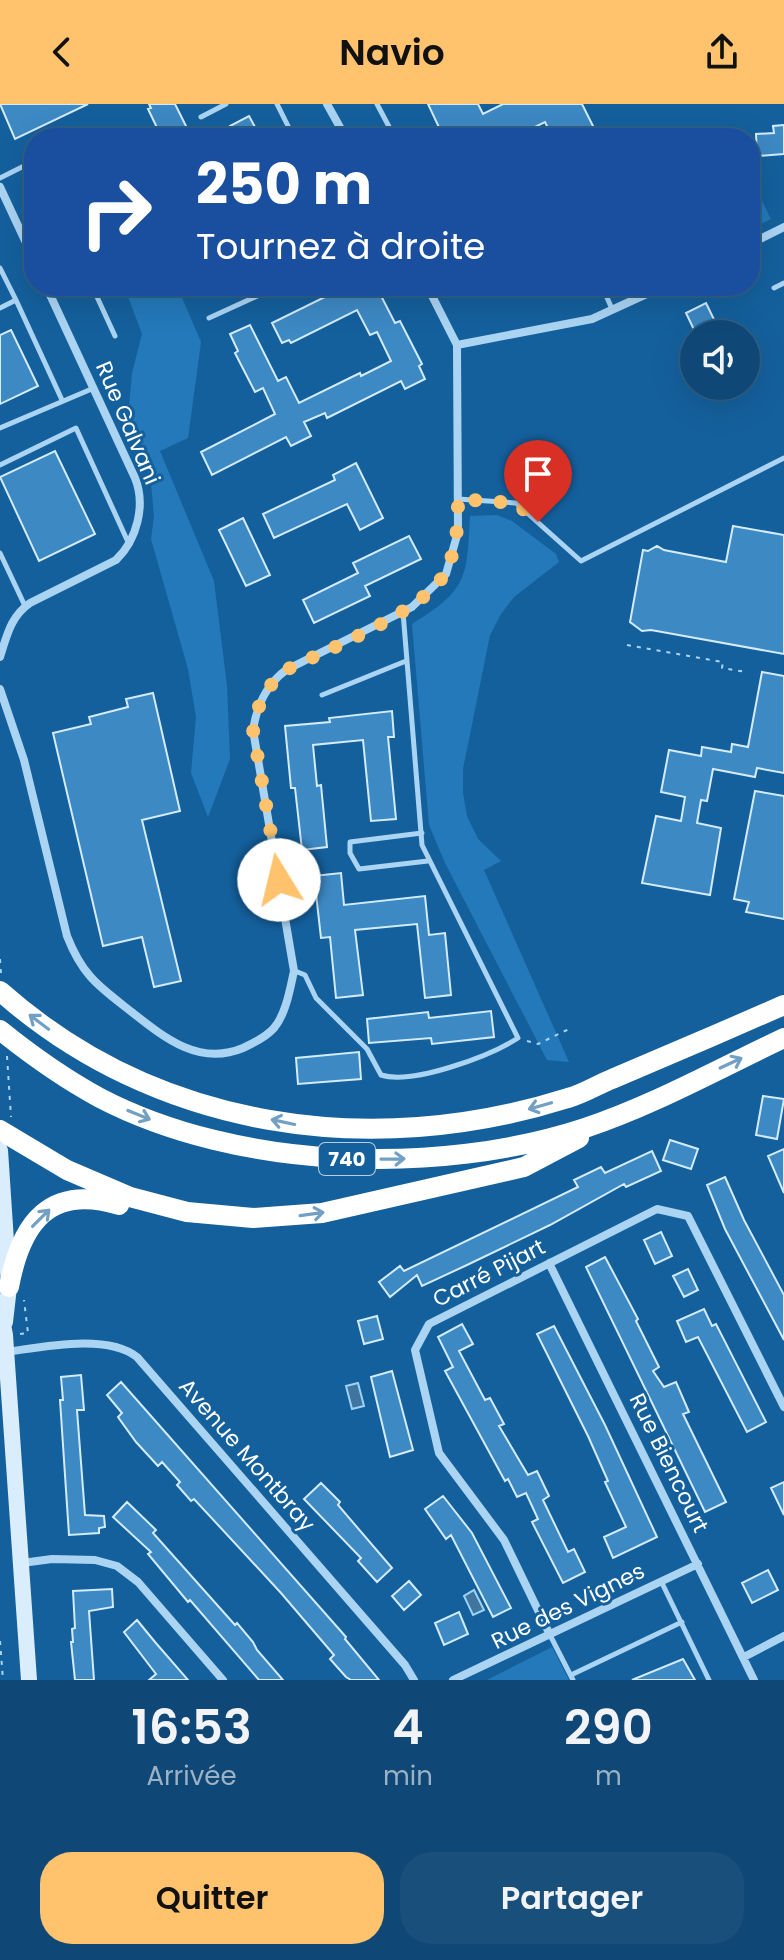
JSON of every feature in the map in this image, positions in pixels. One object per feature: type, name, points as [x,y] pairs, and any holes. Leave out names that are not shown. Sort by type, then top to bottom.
[{"type":"highway","points":[[646,1066],[729,1016],[784,990]]},
{"type":"highway","name":"740","points":[[0,991],[39,1023],[81,1051],[147,1085],[209,1106],[295,1125],[371,1131],[445,1126],[490,1119],[571,1097],[784,1005]]},
{"type":"highway","name":"740","points":[[0,1030],[30,1054],[99,1097],[131,1112],[203,1137],[294,1154],[359,1160],[455,1154],[536,1141],[633,1111],[784,1038]]},
{"type":"highway","points":[[0,1130],[67,1170],[130,1197],[187,1212],[275,1218],[322,1213],[524,1167],[633,1111]]},
{"type":"highway","points":[[9,1287],[16,1255],[27,1233],[42,1214],[63,1202],[96,1198],[186,1220],[234,1217]]},
{"type":"street","points":[[327,104],[340,128]]},
{"type":"street","points":[[0,187],[24,236]]},
{"type":"street","points":[[760,239],[784,227]]},
{"type":"street","name":"Rue Galvani","points":[[25,606],[108,565],[121,555],[139,518],[141,502],[138,485],[51,296]]},
{"type":"street","points":[[0,689],[24,760],[67,936],[77,962],[90,979],[167,1040],[207,1055],[232,1053],[255,1043],[275,1027],[287,1001],[294,971],[253,730],[256,709],[274,679],[286,670],[412,607],[446,574],[458,532],[457,345],[432,296]]},
{"type":"street","points":[[457,345],[592,319],[641,296]]},
{"type":"street","points":[[0,657],[13,620],[25,606]]},
{"type":"street","points":[[0,1150],[9,1287],[6,1352],[29,1680]]},
{"type":"street","name":"Carré Pijart","points":[[550,1635],[504,1540],[439,1453],[415,1350],[429,1324],[657,1209],[688,1216],[784,1407]]},
{"type":"street","name":"Rue Biencourt","points":[[549,1263],[754,1680]]},
{"type":"street","points":[[0,1309],[5,1327]]},
{"type":"street","name":"Avenue Montbray","points":[[6,1352],[103,1344],[126,1350],[137,1357],[405,1665],[414,1680]]},
{"type":"street","points":[[22,1563],[52,1559],[95,1560],[117,1566],[138,1582],[223,1680]]},
{"type":"street","name":"Rue des Vignes","points":[[453,1680],[698,1564]]},
{"type":"street","points":[[744,1657],[784,1636]]},
{"type":"lane","points":[[201,117],[226,104]]},
{"type":"lane","points":[[277,104],[289,128]]},
{"type":"lane","points":[[377,104],[390,128]]},
{"type":"lane","points":[[0,178],[24,166]]},
{"type":"lane","points":[[0,268],[62,400]]},
{"type":"lane","points":[[774,288],[784,283]]},
{"type":"lane","points":[[97,296],[115,336]]},
{"type":"lane","points":[[209,318],[257,296]]},
{"type":"lane","points":[[606,296],[612,309]]},
{"type":"lane","points":[[0,308],[16,300]]},
{"type":"lane","points":[[0,428],[94,388]]},
{"type":"lane","points":[[0,465],[76,428],[128,542]]},
{"type":"lane","points":[[458,499],[516,503],[581,561],[784,458]]},
{"type":"lane","points":[[0,553],[25,606]]},
{"type":"lane","points":[[294,971],[305,975],[316,998],[367,1049],[381,1075],[390,1078],[423,1074],[501,1049],[518,1038],[422,845],[403,612]]},
{"type":"lane","points":[[322,695],[406,661]]},
{"type":"lane","points":[[422,833],[350,842],[350,853],[359,869],[428,861]]},
{"type":"lane","points":[[661,1581],[709,1680]]},
{"type":"lane","points":[[550,1635],[572,1678],[682,1622]]},
{"type":"path","points":[[627,645],[723,662],[722,668],[746,672]]},
{"type":"path","points":[[518,1038],[538,1044],[571,1028]]},
{"type":"path","points":[[0,1641],[3,1680]]},
{"type":"shaded area","points":[[760,197],[771,219],[760,224]]},
{"type":"shaded area","points":[[128,296],[181,296],[201,342],[188,438],[160,451],[214,581],[227,686],[230,759],[208,817],[191,773],[196,717],[188,669],[151,539],[154,516],[150,472],[128,418],[132,373],[142,334]]},
{"type":"shaded area","points":[[497,515],[512,521],[556,554],[559,562],[514,597],[490,635],[463,769],[463,793],[467,816],[478,839],[501,861],[484,870],[569,1062],[547,1060],[445,863],[429,825],[412,624],[444,601],[461,580],[468,554],[470,516]]},
{"type":"shaded area","points":[[358,1383],[364,1406],[352,1409],[346,1386]]},
{"type":"shaded area","points":[[474,1590],[484,1610],[473,1615],[464,1596]]},
{"type":"shaded area","points":[[552,1647],[569,1680],[487,1680]]},
{"type":"building","points":[[0,104],[88,104],[38,128],[24,128],[24,135],[15,139]]},
{"type":"building","points":[[149,104],[175,104],[187,128],[157,128],[148,109],[151,108]]},
{"type":"building","points":[[428,104],[478,104],[483,114],[503,104],[582,104],[594,128],[548,128],[545,122],[533,128],[439,128]]},
{"type":"building","points":[[249,116],[256,128],[231,128]]},
{"type":"building","points":[[784,125],[784,154],[760,156],[760,134],[774,133],[773,126]]},
{"type":"building","points":[[327,296],[381,296],[395,323],[400,321],[422,364],[419,366],[425,379],[405,389],[401,381],[327,418],[325,413],[304,422],[311,436],[291,446],[286,437],[212,475],[201,452],[275,414],[263,388],[255,392],[235,353],[238,351],[230,334],[250,325],[278,381],[286,377],[299,403],[391,361],[377,332],[370,335],[357,310],[291,343],[289,340],[282,343],[272,323]]},
{"type":"building","points":[[706,303],[714,320],[689,320],[686,313]]},
{"type":"building","points":[[11,330],[38,386],[0,404],[0,335]]},
{"type":"building","points":[[55,451],[95,534],[39,561],[0,477]]},
{"type":"building","points":[[356,463],[383,518],[360,530],[347,504],[274,538],[263,514],[335,480],[333,475]]},
{"type":"building","points":[[243,518],[270,575],[246,586],[219,530]]},
{"type":"building","points":[[733,526],[784,535],[784,654],[651,630],[642,631],[630,622],[643,550],[657,546],[726,562]]},
{"type":"building","points":[[409,536],[421,559],[365,586],[370,596],[314,623],[303,600],[358,573],[353,563]]},
{"type":"building","points":[[762,672],[784,676],[784,773],[757,768],[755,777],[713,769],[707,801],[701,800],[697,823],[721,828],[710,895],[642,883],[656,816],[681,821],[685,797],[661,792],[669,750],[701,756],[702,747],[731,752],[732,744],[748,747]]},
{"type":"building","points":[[153,693],[180,811],[142,820],[181,981],[154,987],[142,937],[103,946],[53,733],[91,724],[89,717],[128,707],[126,699]]},
{"type":"building","points":[[392,711],[394,737],[388,737],[396,819],[371,821],[363,740],[313,745],[317,786],[321,785],[327,847],[302,850],[295,788],[291,788],[285,726]]},
{"type":"building","points":[[755,791],[784,796],[784,919],[746,912],[749,902],[734,899]]},
{"type":"building","points":[[341,873],[344,905],[425,896],[429,935],[445,933],[451,995],[425,998],[417,924],[355,930],[363,995],[336,998],[330,937],[321,938],[314,876]]},
{"type":"building","points":[[491,1011],[494,1037],[432,1044],[431,1038],[369,1043],[367,1019],[428,1012],[429,1018]]},
{"type":"building","points":[[359,1052],[361,1079],[298,1084],[296,1058]]},
{"type":"building","points":[[763,1096],[784,1099],[777,1139],[756,1135]]},
{"type":"building","points":[[670,1140],[698,1149],[691,1169],[663,1160]]},
{"type":"building","points":[[784,1149],[784,1193],[768,1156]]},
{"type":"building","points":[[652,1151],[661,1171],[626,1187],[624,1184],[550,1225],[467,1265],[422,1286],[417,1275],[390,1297],[379,1282],[400,1266],[404,1271],[578,1187],[574,1180],[601,1167],[605,1173]]},
{"type":"building","points":[[725,1177],[784,1295],[784,1340],[725,1229],[707,1185]]},
{"type":"building","points":[[661,1232],[672,1256],[655,1264],[644,1240]]},
{"type":"building","points":[[605,1257],[659,1367],[653,1371],[664,1387],[676,1382],[689,1412],[683,1414],[726,1502],[705,1512],[586,1267]]},
{"type":"building","points":[[688,1269],[698,1290],[684,1297],[673,1276]]},
{"type":"building","points":[[704,1309],[712,1326],[716,1324],[766,1422],[747,1432],[698,1337],[686,1342],[677,1321]]},
{"type":"building","points":[[377,1316],[383,1339],[364,1344],[358,1321]]},
{"type":"building","points":[[462,1324],[473,1344],[459,1351],[485,1400],[490,1398],[504,1424],[499,1426],[528,1475],[537,1471],[549,1496],[543,1500],[568,1552],[574,1549],[585,1572],[563,1583],[532,1522],[538,1519],[526,1493],[517,1497],[508,1479],[505,1481],[445,1371],[453,1367],[438,1337]]},
{"type":"building","points":[[554,1326],[605,1425],[657,1537],[613,1558],[604,1537],[626,1527],[588,1436],[537,1334]]},
{"type":"building","points":[[392,1371],[413,1450],[390,1457],[371,1377]]},
{"type":"building","points":[[81,1375],[84,1410],[77,1410],[85,1515],[104,1516],[105,1527],[99,1528],[99,1533],[69,1535],[61,1377]]},
{"type":"building","points":[[121,1382],[346,1637],[379,1680],[351,1680],[346,1677],[330,1659],[334,1655],[281,1593],[194,1499],[191,1501],[177,1485],[180,1482],[162,1462],[158,1466],[136,1442],[118,1417],[122,1413],[107,1395]]},
{"type":"building","points":[[784,1482],[784,1515],[771,1488]]},
{"type":"building","points":[[321,1483],[340,1502],[338,1505],[392,1568],[377,1582],[358,1561],[361,1558],[304,1499]]},
{"type":"building","points":[[443,1496],[472,1533],[511,1608],[493,1617],[451,1535],[446,1539],[425,1509]]},
{"type":"building","points":[[127,1502],[156,1530],[153,1533],[235,1625],[237,1623],[283,1680],[259,1680],[190,1600],[188,1602],[148,1554],[151,1552],[113,1517]]},
{"type":"building","points":[[768,1570],[778,1590],[752,1603],[742,1583]]},
{"type":"building","points":[[409,1581],[421,1595],[404,1610],[392,1596]]},
{"type":"building","points":[[112,1589],[113,1607],[89,1611],[94,1680],[75,1680],[71,1642],[72,1629],[75,1628],[73,1591]]},
{"type":"building","points":[[459,1612],[468,1634],[444,1645],[435,1623]]},
{"type":"building","points":[[137,1620],[188,1680],[149,1680],[156,1674],[124,1632]]},
{"type":"building","points":[[683,1659],[695,1680],[632,1680]]},
{"type":"route","points":[[279,880],[253,730],[256,709],[274,679],[286,670],[412,607],[446,574],[458,532],[458,499],[516,503],[538,522]]}]
